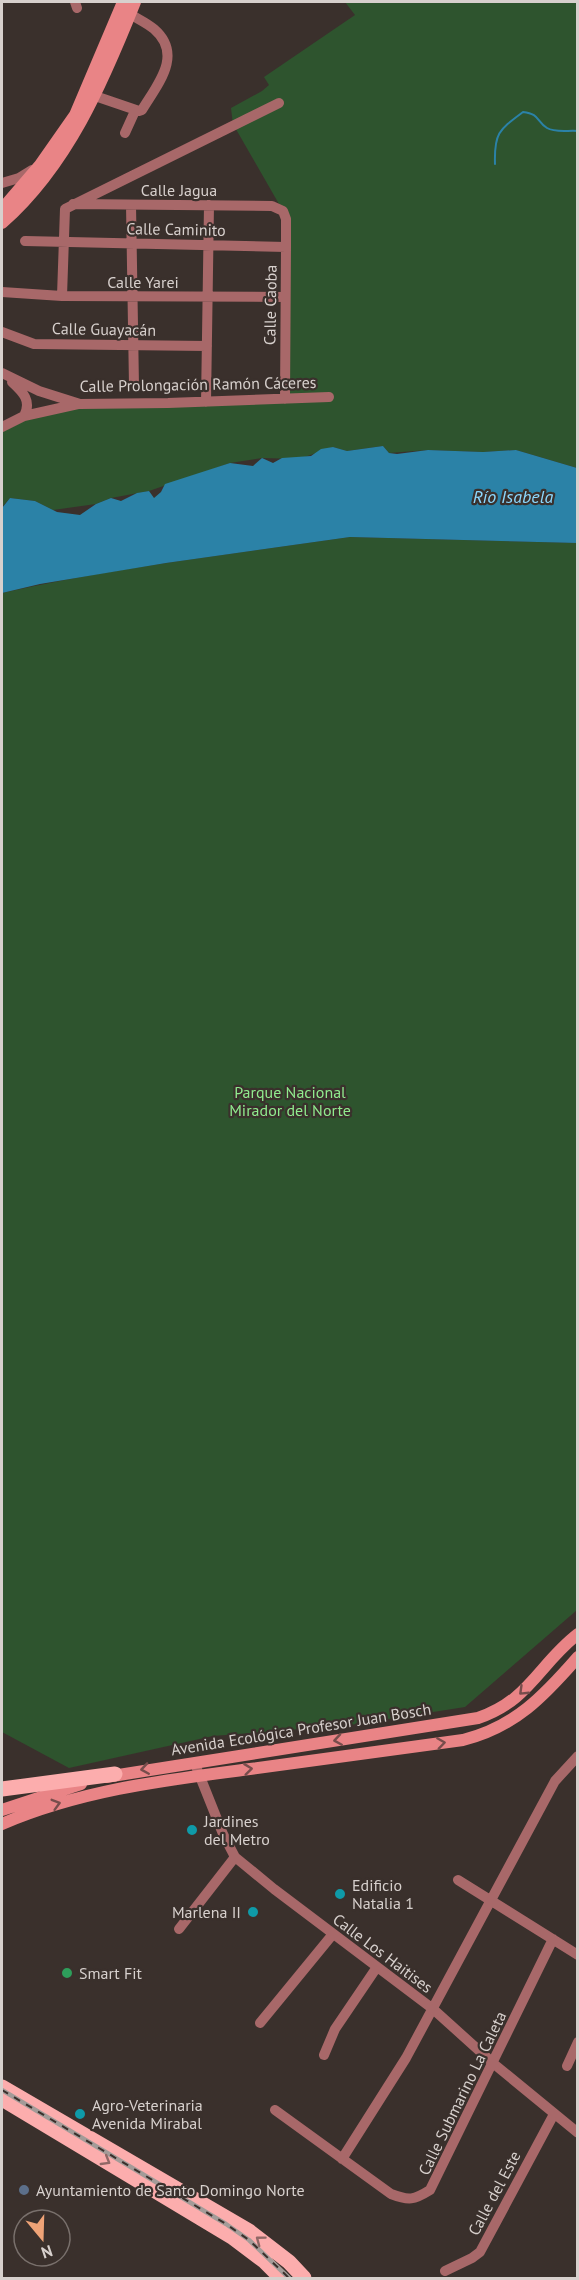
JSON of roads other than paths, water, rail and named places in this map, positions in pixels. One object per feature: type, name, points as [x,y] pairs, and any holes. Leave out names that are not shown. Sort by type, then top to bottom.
[{"type":"main road","points":[[2,1789],[115,1774]]},
{"type":"main road","points":[[2,2087],[249,2232],[289,2262],[304,2278]]},
{"type":"main road","points":[[2,2099],[232,2237],[264,2261],[281,2278]]},
{"type":"street","points":[[2,208],[40,165],[75,115],[123,2]]},
{"type":"street","points":[[2,223],[58,159],[95,96],[135,2]]},
{"type":"street","points":[[95,96],[135,111],[142,110],[163,76],[168,64],[168,55],[164,45],[154,30],[130,14]]},
{"type":"street","points":[[62,296],[64,242],[69,207],[279,103]]},
{"type":"street","points":[[125,133],[135,111]]},
{"type":"street","points":[[2,183],[19,178],[40,165]]},
{"type":"street","points":[[131,205],[134,386]]},
{"type":"street","points":[[206,402],[209,205]]},
{"type":"street","name":"Calle Jagua","points":[[69,207],[272,206],[283,211]]},
{"type":"street","name":"Calle Caoba","points":[[283,211],[286,219],[285,399]]},
{"type":"street","name":"Calle Caminito","points":[[25,241],[286,247]]},
{"type":"street","name":"Calle Yarei","points":[[2,292],[62,296],[285,297]]},
{"type":"street","name":"Calle Guayacán","points":[[2,332],[34,344],[207,346]]},
{"type":"street","points":[[2,374],[23,392],[28,410],[24,416]]},
{"type":"street","name":"Calle Prolongación Ramón Cáceres","points":[[2,374],[39,391],[80,404],[328,397]]},
{"type":"street","points":[[2,427],[24,416],[80,404]]},
{"type":"street","name":"Avenida Ecológica Profesor Juan Bosch","points":[[2,1810],[35,1797],[115,1774],[478,1718],[496,1712],[523,1693],[567,1642],[578,1634]]},
{"type":"street","name":"Avenida Ecológica Profesor Juan Bosch","points":[[2,1824],[89,1795],[200,1775],[480,1736],[521,1715],[578,1657]]},
{"type":"street","points":[[547,1665],[562,1675]]},
{"type":"street","points":[[342,2159],[400,2068],[555,1781],[578,1756]]},
{"type":"street","name":"Calle Los Haitises","points":[[193,1762],[235,1857],[433,2008],[494,2064],[578,2133]]},
{"type":"street","points":[[179,1929],[235,1857]]},
{"type":"street","points":[[458,1880],[578,1954]]},
{"type":"street","points":[[260,2023],[333,1934]]},
{"type":"street","name":"Calle Submarino La Caleta","points":[[275,2110],[391,2194],[405,2200],[418,2198],[430,2190],[494,2064],[553,1940]]},
{"type":"street","points":[[324,2055],[335,2029],[377,1967]]},
{"type":"street","points":[[567,2066],[578,2042]]},
{"type":"street","name":"Calle del Este","points":[[445,2271],[480,2252],[554,2114]]},
{"type":"water","name":"Río Isabela","points":[[383,446],[389,453],[397,454],[428,450],[483,452],[516,450],[577,468],[577,543],[350,537],[166,563],[40,584],[2,593],[2,508],[10,498],[35,501],[57,512],[80,515],[96,504],[111,498],[121,501],[137,493],[149,491],[154,498],[165,484],[230,463],[253,466],[262,458],[273,463],[282,458],[311,456],[321,449],[333,447],[347,451]]},
{"type":"waterway","points":[[495,164],[496,145],[500,133],[508,123],[523,112],[535,116],[550,130],[578,131]]},
{"type":"railway","points":[[2,2090],[226,2224],[249,2240],[289,2278]]},
{"type":"place","name":"Jardines del Metro","points":[[192,1830]]},
{"type":"place","name":"Edificio Natalia 1","points":[[340,1894]]},
{"type":"place","name":"Marlena II","points":[[253,1912]]},
{"type":"place","name":"Smart Fit","points":[[67,1973]]},
{"type":"place","name":"Agro-Veterinaria Avenida Mirabal","points":[[80,2114]]},
{"type":"place","name":"Ayuntamiento de Santo Domingo Norte","points":[[24,2190]]},
{"type":"park label","name":"Parque Nacional Mirador del Norte","points":[[290,1101]]}]
